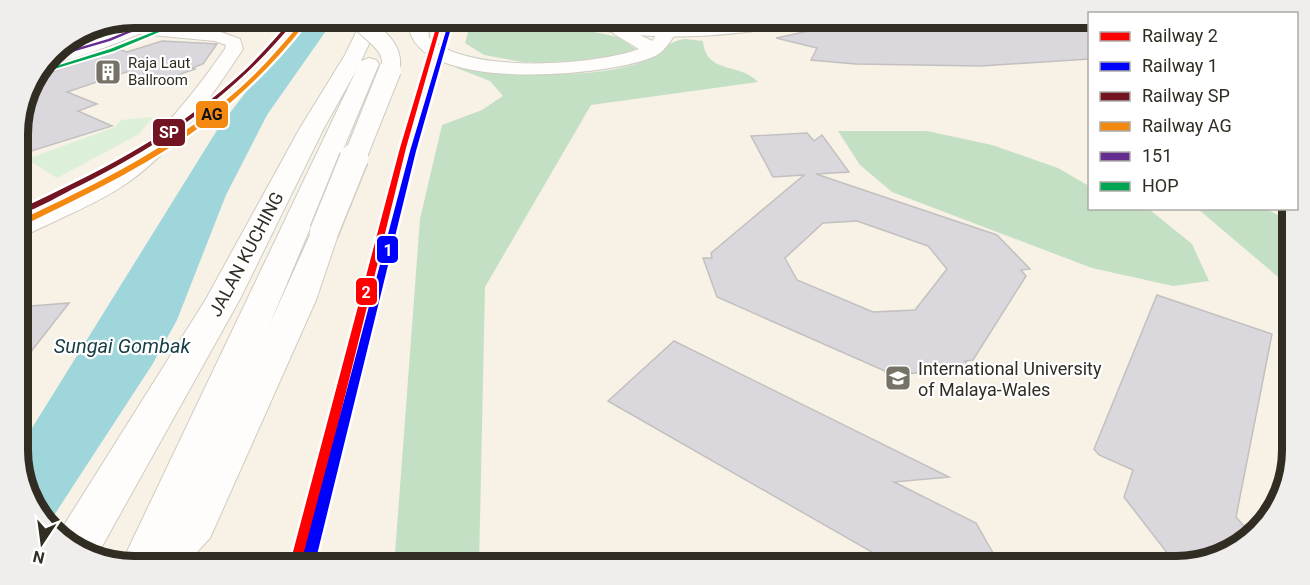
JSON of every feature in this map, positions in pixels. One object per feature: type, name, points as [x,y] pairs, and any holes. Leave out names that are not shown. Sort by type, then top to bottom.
[{"type":"main road","points":[[68,52],[140,28]]},
{"type":"main road","name":"JALAN KUCHING","points":[[80,541],[223,299],[312,128],[355,55],[367,28]]},
{"type":"main road","points":[[162,556],[194,524],[299,300],[324,232],[391,68],[392,58],[389,47],[368,28]]},
{"type":"main road","name":"JALAN KUCHING","points":[[149,556],[359,91],[384,28]]},
{"type":"main road","points":[[417,28],[426,45],[452,58],[487,65],[551,69],[614,62],[650,51],[660,44],[667,32]]},
{"type":"main road","points":[[607,28],[667,32],[720,28]]},
{"type":"main road","points":[[621,30],[645,44],[650,51]]},
{"type":"street","points":[[29,223],[88,194],[129,169],[168,132],[234,49],[234,43],[218,36],[136,30]]},
{"type":"green space","points":[[469,28],[575,28],[618,37],[636,49],[615,58],[560,64],[522,62],[484,55],[465,43]]},
{"type":"green space","points":[[678,40],[703,41],[705,52],[710,59],[717,64],[751,76],[758,82],[591,105],[485,287],[479,556],[395,556],[420,219],[442,125],[482,110],[503,96],[490,81],[454,67],[521,73],[589,73],[640,63]]},
{"type":"green space","points":[[153,117],[139,134],[57,178],[29,160],[115,127],[121,120]]},
{"type":"green space","points":[[838,131],[927,131],[992,145],[1058,168],[1088,185],[1088,210],[1150,210],[1192,244],[1209,281],[1173,286],[1092,268],[892,192],[860,165]]},
{"type":"green space","points":[[1199,210],[1269,210],[1282,217],[1282,280]]},
{"type":"water","name":"Sungai Gombak","points":[[295,28],[328,28],[267,115],[226,195],[177,320],[152,365],[55,513],[49,513],[32,478],[29,465],[28,434],[219,127]]},
{"type":"building","points":[[201,28],[229,28],[226,32]]},
{"type":"building","points":[[823,28],[1088,28],[1088,59],[981,66],[856,64],[811,60],[817,48],[776,38]]},
{"type":"building","points":[[162,41],[217,44],[203,64],[158,82],[126,72],[67,92],[97,104],[78,111],[112,126],[29,152],[29,120],[32,107],[39,87],[48,73],[121,50],[127,52]]},
{"type":"building","points":[[807,133],[814,141],[822,135],[849,172],[816,174],[997,235],[1030,269],[1021,270],[1026,276],[973,360],[965,361],[970,368],[894,375],[717,297],[703,258],[712,258],[711,253],[804,175],[773,177],[751,136]],"holes":[[[857,221],[928,246],[947,269],[915,310],[873,312],[797,280],[785,258],[823,223]]]},
{"type":"building","points":[[1157,295],[1272,334],[1236,517],[1247,529],[1223,546],[1197,554],[1170,556],[1124,497],[1133,470],[1099,455],[1094,449]]},
{"type":"building","points":[[69,303],[28,355],[28,306]]},
{"type":"building","points":[[674,341],[949,477],[894,482],[976,523],[995,556],[879,556],[608,401]]},
{"type":"rail line","name":"SP","points":[[29,208],[134,154],[203,109],[266,52],[286,28]]},
{"type":"rail line","name":"AG","points":[[29,219],[140,163],[175,141],[242,89],[273,59],[300,28]]},
{"type":"rail line","name":"2","points":[[299,556],[403,148],[438,28]]},
{"type":"rail line","name":"1","points":[[310,556],[413,151],[449,28]]},
{"type":"transit line","name":"151","points":[[67,53],[138,28]]},
{"type":"transit line","name":"HOP","points":[[52,68],[112,50],[167,28]]},
{"type":"place","name":"Raja Laut Ballroom","points":[[108,72]]},
{"type":"place","name":"International University of Malaya-Wales","points":[[898,378]]}]
